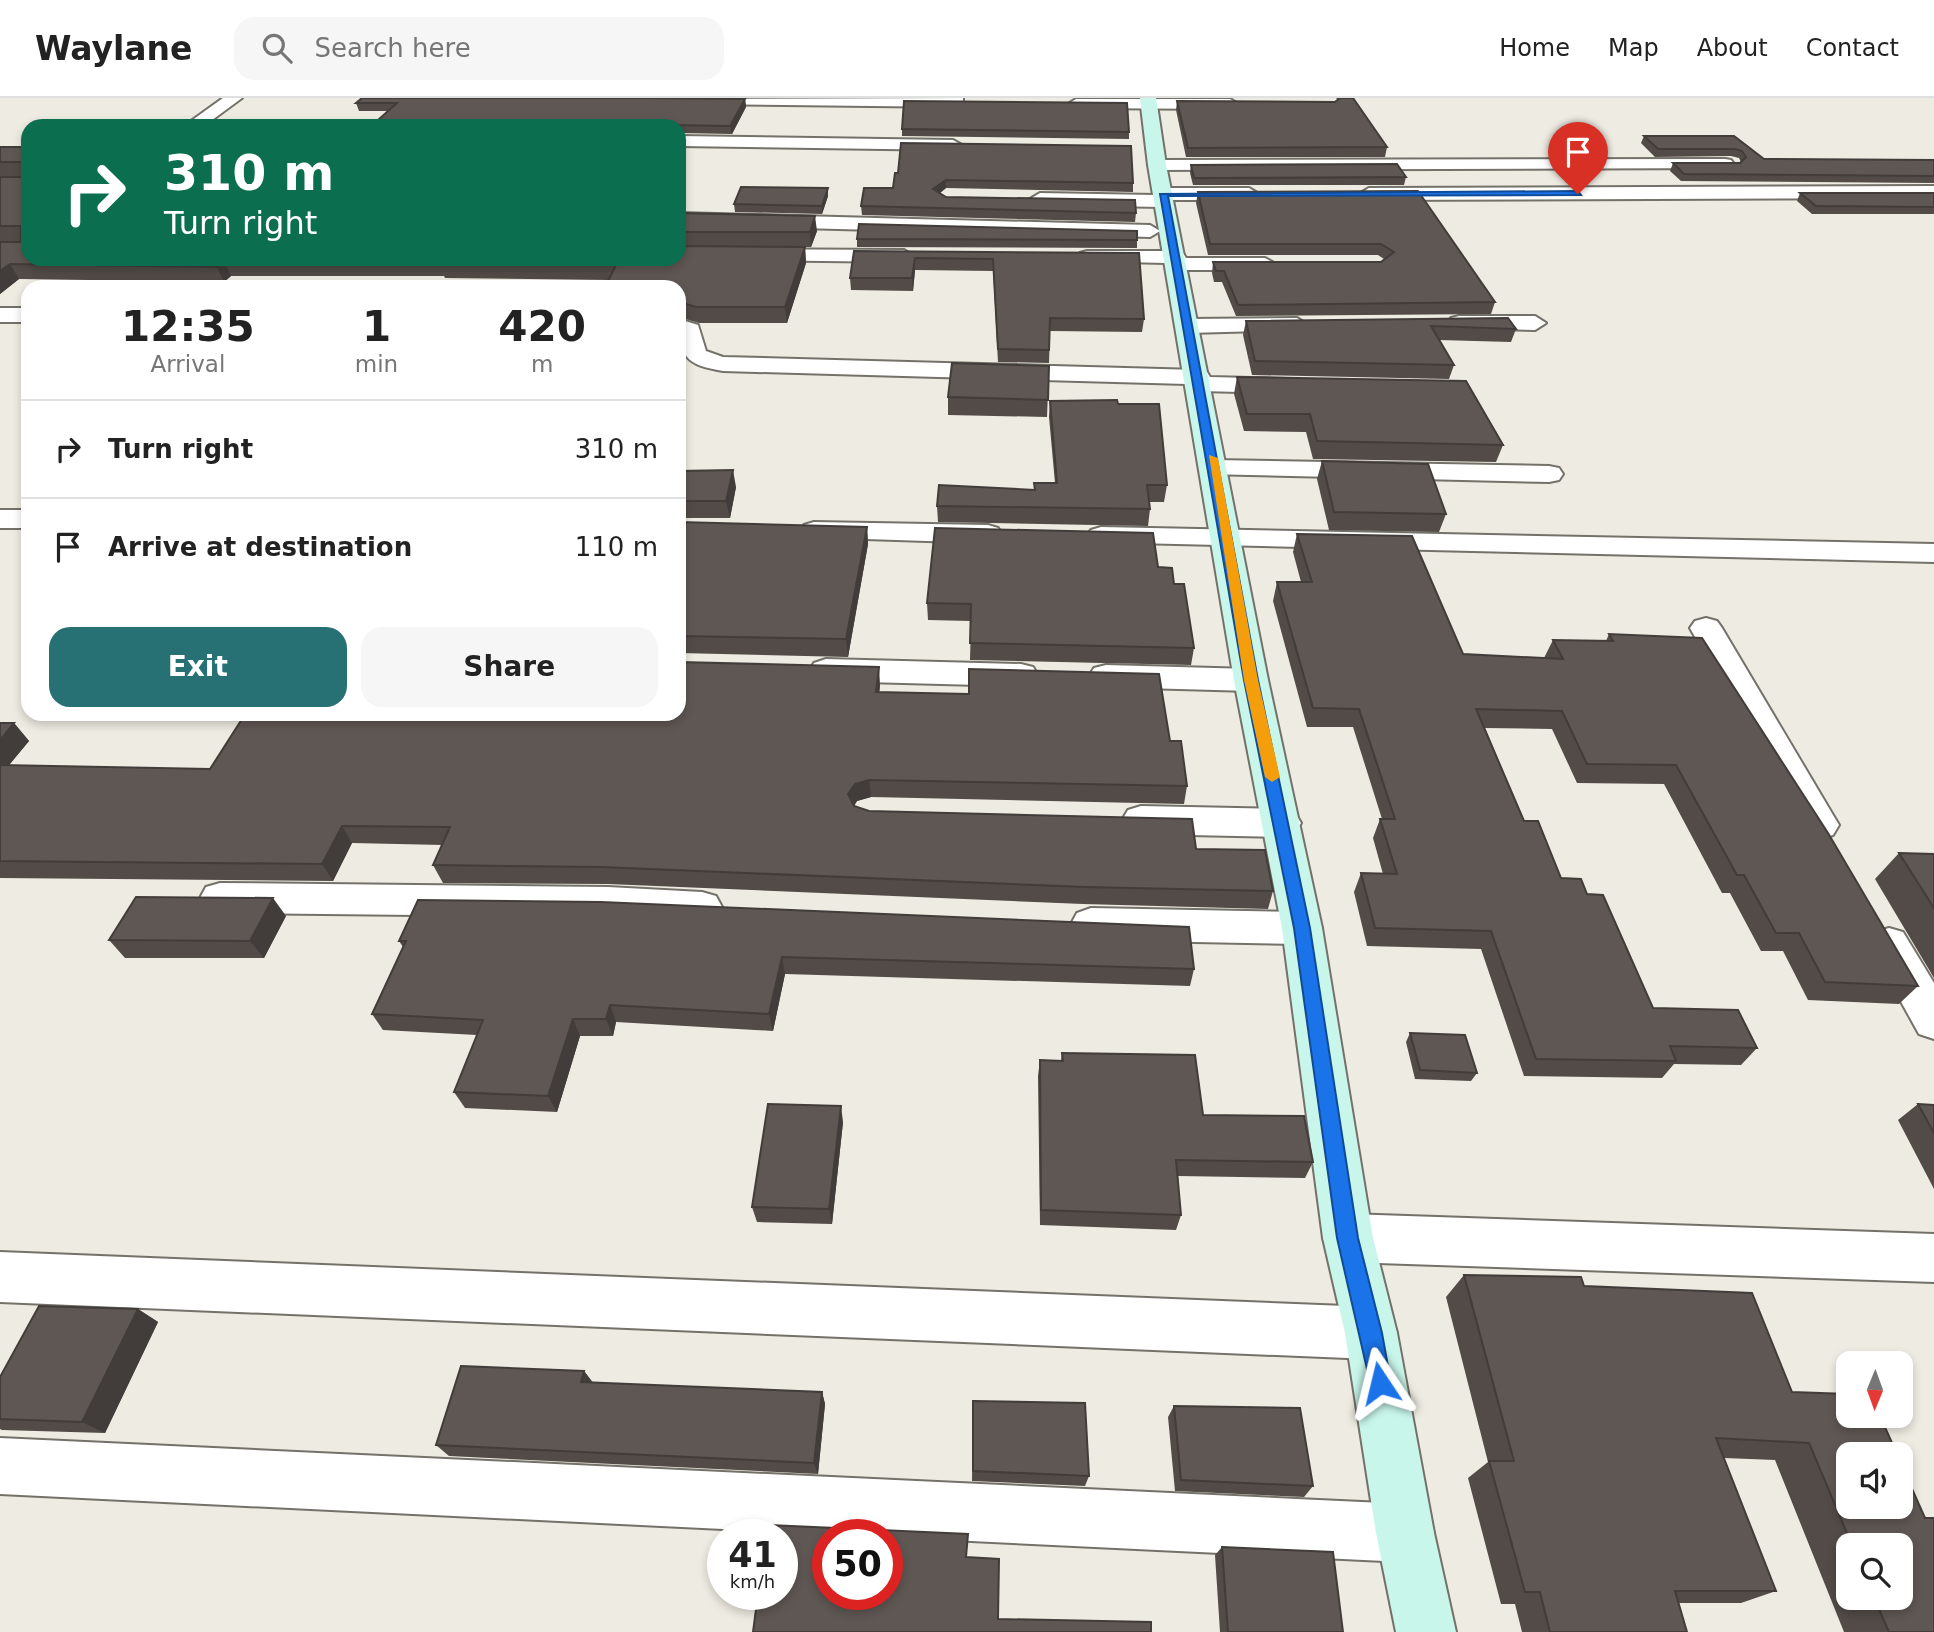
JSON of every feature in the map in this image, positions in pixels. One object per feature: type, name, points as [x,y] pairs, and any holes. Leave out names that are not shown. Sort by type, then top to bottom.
[{"type":"main road","points":[[1148,101],[1163,201],[1199,380],[1251,680],[1302,928],[1348,1238],[1371,1333],[1405,1533],[1426,1632]]},
{"type":"street","points":[[203,119],[234,98]]},
{"type":"street","points":[[676,99],[968,102]]},
{"type":"street","points":[[1065,103],[1148,101],[1254,104]]},
{"type":"street","points":[[686,141],[972,145]]},
{"type":"street","points":[[1014,198],[1163,201],[1731,164]]},
{"type":"street","points":[[1343,194],[1934,192]]},
{"type":"street","points":[[686,219],[1163,201],[1274,194]]},
{"type":"street","points":[[1066,256],[1163,201]]},
{"type":"street","points":[[1163,201],[1284,264]]},
{"type":"street","points":[[686,255],[928,256]]},
{"type":"street","points":[[0,315],[21,315]]},
{"type":"street","points":[[1438,324],[1535,323]]},
{"type":"street","points":[[1188,326],[1326,324]]},
{"type":"street","points":[[686,329],[690,330],[695,340],[695,354],[704,361],[723,364],[1309,386]]},
{"type":"street","points":[[1215,468],[1549,474]]},
{"type":"street","points":[[0,519],[21,519]]},
{"type":"street","points":[[789,531],[1021,534]]},
{"type":"street","points":[[1076,535],[1934,553]]},
{"type":"street","points":[[1706,628],[1837,854]]},
{"type":"street","points":[[791,669],[1251,680]]},
{"type":"street","points":[[1104,819],[1282,823]]},
{"type":"street","points":[[180,898],[608,902],[745,909]]},
{"type":"street","points":[[1872,914],[1934,1021]]},
{"type":"street","points":[[1056,922],[1302,928]]},
{"type":"street","points":[[1348,1238],[1934,1258]]},
{"type":"street","points":[[0,1277],[1371,1333]]},
{"type":"street","points":[[0,1466],[1405,1533]]},
{"type":"building","points":[[362,98],[745,99],[730,126],[686,125],[686,119],[379,119],[397,103],[356,103]]},
{"type":"building","points":[[1340,98],[1353,98],[1387,147],[1188,148],[1177,101],[1335,102]]},
{"type":"building","points":[[904,101],[1127,103],[1129,132],[902,129]]},
{"type":"building","points":[[1644,136],[1734,136],[1764,159],[1934,160],[1934,176],[1684,174],[1673,163],[1740,163],[1746,157],[1742,151],[1735,149],[1658,149]]},
{"type":"building","points":[[901,143],[1131,146],[1133,183],[946,180],[933,189],[946,197],[1135,200],[1136,213],[861,206],[864,188],[893,188],[895,173],[898,173]]},
{"type":"building","points":[[0,147],[21,147],[21,162],[0,162]]},
{"type":"building","points":[[1397,164],[1406,177],[1194,178],[1191,165]]},
{"type":"building","points":[[0,177],[21,177],[21,226],[0,226]]},
{"type":"building","points":[[741,187],[828,188],[822,206],[734,204]]},
{"type":"building","points":[[1418,191],[1495,302],[1238,305],[1224,271],[1216,271],[1213,262],[1381,262],[1394,252],[1381,244],[1210,244],[1198,192]]},
{"type":"building","points":[[1800,193],[1934,193],[1934,207],[1816,206]]},
{"type":"building","points":[[686,213],[815,216],[810,232],[686,232]]},
{"type":"building","points":[[859,224],[1137,231],[1137,240],[857,239]]},
{"type":"building","points":[[0,242],[21,242],[21,264],[10,264],[0,271]]},
{"type":"building","points":[[686,246],[805,247],[785,307],[696,307],[686,304],[686,280],[608,280],[616,266],[686,266]]},
{"type":"building","points":[[854,251],[1139,253],[1144,319],[1050,318],[1049,350],[998,349],[993,259],[915,258],[912,278],[850,278]]},
{"type":"building","points":[[148,266],[218,266],[217,267]]},
{"type":"building","points":[[1508,318],[1516,329],[1431,326],[1454,365],[1255,361],[1246,321]]},
{"type":"building","points":[[952,363],[1049,366],[1048,400],[948,397]]},
{"type":"building","points":[[1237,377],[1466,381],[1503,445],[1317,441],[1310,414],[1247,414]]},
{"type":"building","points":[[1117,400],[1118,404],[1159,404],[1167,485],[1147,485],[1150,509],[937,506],[939,485],[1035,490],[1034,483],[1057,483],[1050,401]]},
{"type":"building","points":[[1322,461],[1428,464],[1446,514],[1334,512]]},
{"type":"building","points":[[733,470],[726,501],[686,501],[686,471]]},
{"type":"building","points":[[686,522],[867,527],[846,639],[686,636]]},
{"type":"building","points":[[935,528],[1153,533],[1158,567],[1172,568],[1174,584],[1184,584],[1194,648],[970,643],[971,604],[927,603]]},
{"type":"building","points":[[1297,534],[1412,536],[1463,654],[1563,659],[1553,640],[1613,641],[1609,634],[1702,638],[1828,833],[1918,986],[1825,982],[1799,933],[1776,933],[1744,875],[1737,875],[1676,765],[1587,764],[1562,711],[1476,709],[1524,821],[1538,821],[1561,878],[1581,879],[1587,894],[1603,895],[1653,1008],[1738,1010],[1757,1048],[1670,1046],[1676,1061],[1536,1059],[1491,931],[1375,928],[1361,873],[1397,874],[1380,819],[1395,819],[1359,709],[1313,708],[1277,582],[1312,582]]},
{"type":"building","points":[[686,662],[879,667],[876,692],[969,694],[969,669],[1159,674],[1170,741],[1181,741],[1187,786],[869,780],[855,784],[848,794],[854,806],[869,811],[1192,819],[1196,849],[1265,850],[1273,891],[1085,887],[602,867],[433,865],[450,827],[342,826],[322,864],[0,861],[0,765],[210,769],[241,721],[686,721]]},
{"type":"building","points":[[0,723],[14,723],[0,740]]},
{"type":"building","points":[[1899,853],[1934,854],[1934,908]]},
{"type":"building","points":[[136,897],[273,898],[250,941],[109,940]]},
{"type":"building","points":[[418,900],[601,902],[1189,927],[1194,969],[782,957],[769,1014],[610,1005],[606,1019],[573,1019],[548,1096],[454,1092],[483,1020],[372,1014],[406,941],[399,941]]},
{"type":"building","points":[[1410,1033],[1465,1035],[1477,1073],[1420,1070]]},
{"type":"building","points":[[1062,1053],[1195,1055],[1203,1115],[1304,1116],[1313,1162],[1176,1160],[1181,1215],[1041,1210],[1040,1060],[1063,1061]]},
{"type":"building","points":[[768,1104],[841,1106],[829,1209],[752,1207]]},
{"type":"building","points":[[1918,1104],[1934,1105],[1934,1133]]},
{"type":"building","points":[[1464,1275],[1581,1277],[1584,1286],[1752,1293],[1792,1392],[1836,1394],[1836,1428],[1885,1428],[1892,1442],[1836,1442],[1836,1507],[1809,1443],[1716,1438],[1776,1591],[1675,1591],[1687,1632],[1550,1632],[1540,1592],[1525,1592],[1489,1461],[1514,1461]]},
{"type":"building","points":[[39,1306],[138,1309],[82,1422],[0,1419],[0,1377]]},
{"type":"building","points":[[461,1366],[584,1371],[581,1382],[822,1392],[814,1463],[436,1445]]},
{"type":"building","points":[[973,1401],[1085,1403],[1089,1476],[973,1471]]},
{"type":"building","points":[[1174,1406],[1300,1408],[1313,1486],[1181,1480]]},
{"type":"building","points":[[1913,1491],[1925,1518],[1934,1518],[1934,1632],[1889,1632],[1879,1610],[1913,1610],[1913,1533],[1847,1533],[1841,1519],[1913,1519]]},
{"type":"building","points":[[798,1526],[812,1527],[812,1610],[903,1610],[903,1531],[968,1534],[966,1557],[999,1559],[998,1619],[1151,1622],[1151,1632],[753,1632],[756,1610],[798,1610]]},
{"type":"building","points":[[1222,1547],[1333,1552],[1343,1632],[1228,1632]]},
{"type":"slow traffic","points":[[1213,458],[1251,680],[1272,777]]},
{"type":"route","points":[[1380,1383],[1348,1238],[1302,928],[1251,680],[1164,194],[1578,194]]}]
